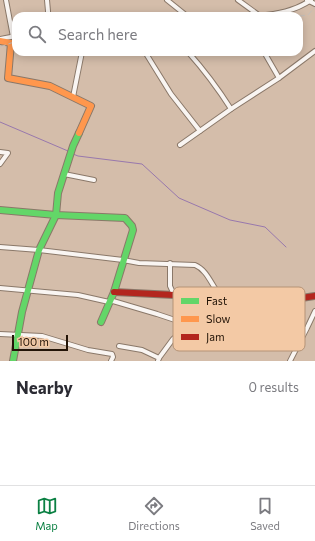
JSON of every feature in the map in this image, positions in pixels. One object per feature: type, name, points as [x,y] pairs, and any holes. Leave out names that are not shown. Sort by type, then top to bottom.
[{"type":"street","points":[[6,0],[12,27]]},
{"type":"street","points":[[47,0],[48,12]]},
{"type":"street","points":[[167,0],[182,12]]},
{"type":"street","points":[[238,0],[254,12]]},
{"type":"street","points":[[285,12],[299,7],[308,1],[315,4]]},
{"type":"street","points":[[0,40],[12,37]]},
{"type":"street","points":[[0,40],[11,42],[8,78],[50,86],[91,106],[73,146],[64,174],[58,193],[56,215],[39,250],[22,312],[19,335],[13,361]]},
{"type":"street","points":[[180,145],[231,109],[279,78],[315,51]]},
{"type":"street","points":[[74,97],[81,56]]},
{"type":"street","points":[[147,56],[171,94],[200,132]]},
{"type":"street","points":[[192,56],[218,88],[231,109]]},
{"type":"street","points":[[266,56],[279,78]]},
{"type":"street","points":[[0,152],[8,153],[0,164]]},
{"type":"street","points":[[64,174],[94,180]]},
{"type":"street","points":[[0,210],[56,215],[125,218],[132,226],[133,230],[114,292],[101,322]]},
{"type":"street","points":[[0,247],[39,250],[139,263],[195,265],[204,271],[214,287]]},
{"type":"street","points":[[170,263],[170,286],[173,293]]},
{"type":"street","points":[[0,288],[78,295],[110,302],[113,301],[173,319]]},
{"type":"street","points":[[114,292],[173,295]]},
{"type":"street","points":[[305,298],[315,296]]},
{"type":"street","points":[[305,332],[315,311]]},
{"type":"street","points":[[0,334],[42,336],[88,350],[112,354],[113,357],[111,361]]},
{"type":"street","points":[[119,346],[142,350],[158,360],[173,339]]},
{"type":"street","points":[[290,361],[295,351]]},
{"type":"waterway","points":[[0,122],[68,151]]},
{"type":"waterway","points":[[73,154],[78,156],[142,164],[179,198],[230,220],[265,227],[286,247]]},
{"type":"railway","points":[[303,16],[308,15],[315,7]]},
{"type":"railway","points":[[0,47],[12,43]]},
{"type":"traffic: fast","points":[[13,361],[22,312],[39,250],[56,215],[58,193],[73,146],[79,133]]},
{"type":"traffic: fast","points":[[0,210],[56,215],[125,218],[132,226],[133,230],[114,292],[101,322]]},
{"type":"traffic: slow","points":[[0,41],[11,43],[8,78],[50,86],[91,106],[79,133]]},
{"type":"traffic: jam","points":[[114,292],[173,295]]},
{"type":"traffic: jam","points":[[305,298],[315,296]]}]
